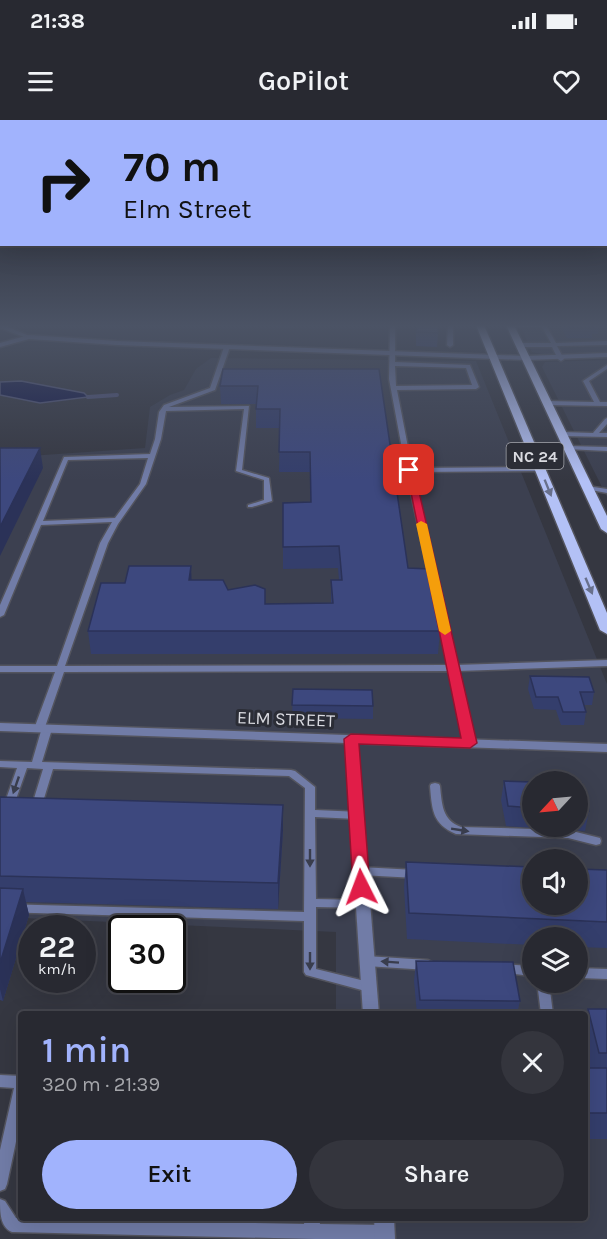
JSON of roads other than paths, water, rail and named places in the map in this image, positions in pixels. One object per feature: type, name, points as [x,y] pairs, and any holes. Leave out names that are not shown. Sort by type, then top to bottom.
[{"type":"main road","name":"NC 24","points":[[501,377],[607,630]]},
{"type":"main road","name":"NC 24","points":[[535,377],[587,488],[603,511],[607,529]]},
{"type":"street","name":"ELM STREET","points":[[0,727],[607,748]]},
{"type":"street","points":[[351,739],[371,1011]]},
{"type":"lane","points":[[36,765],[43,729],[60,669],[104,543],[117,520],[143,484],[153,456],[164,409],[182,399],[213,389],[217,377]]},
{"type":"lane","points":[[393,377],[409,470],[470,743]]},
{"type":"lane","points":[[394,388],[476,387],[472,377]]},
{"type":"lane","points":[[592,377],[586,381],[598,404]]},
{"type":"lane","points":[[547,403],[607,404]]},
{"type":"lane","points":[[164,409],[247,407],[239,471],[267,479],[268,501],[250,506]]},
{"type":"lane","points":[[594,435],[607,420]]},
{"type":"lane","points":[[562,434],[607,435]]},
{"type":"lane","points":[[568,448],[607,449]]},
{"type":"lane","points":[[0,615],[66,458],[153,456]]},
{"type":"lane","points":[[409,470],[540,469]]},
{"type":"lane","points":[[587,488],[607,491]]},
{"type":"lane","points":[[39,523],[117,520]]},
{"type":"lane","points":[[0,669],[453,668],[607,663]]},
{"type":"lane","points":[[0,764],[291,773],[310,787],[310,972],[369,987]]},
{"type":"lane","points":[[9,804],[23,765]]},
{"type":"lane","points":[[37,805],[49,766]]},
{"type":"lane","points":[[435,786],[437,815],[448,828],[460,831],[568,834],[596,841]]},
{"type":"lane","points":[[311,813],[357,815]]},
{"type":"lane","points":[[360,871],[429,874]]},
{"type":"lane","points":[[310,903],[362,903]]},
{"type":"lane","points":[[0,908],[310,917]]},
{"type":"lane","points":[[366,961],[437,965]]},
{"type":"lane","points":[[485,968],[522,970]]},
{"type":"lane","points":[[588,973],[607,974]]},
{"type":"lane","points":[[544,993],[547,1011]]},
{"type":"lane","points":[[0,1081],[18,1084]]},
{"type":"lane","points":[[0,1184],[18,1098]]},
{"type":"lane","points":[[0,1206],[12,1225],[312,1225],[385,1230]]},
{"type":"waterway","points":[[88,397],[117,395]]}]
